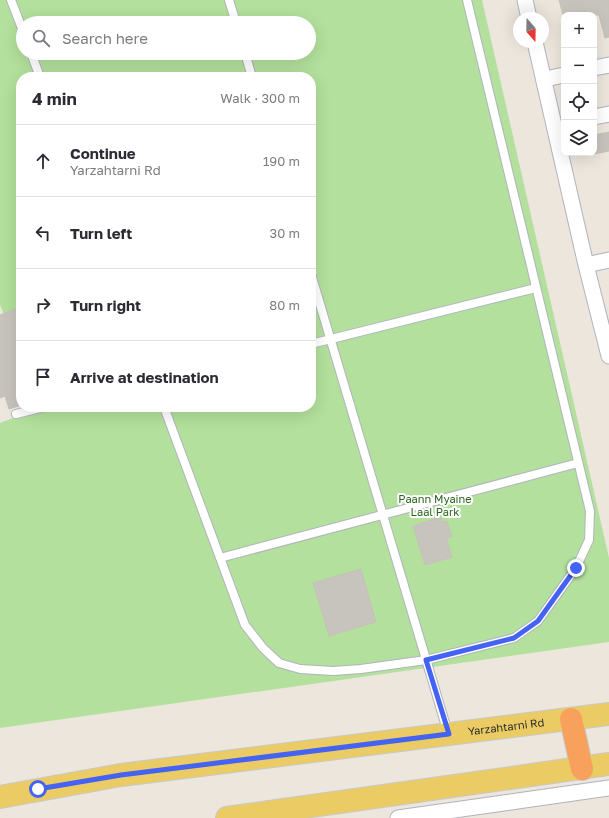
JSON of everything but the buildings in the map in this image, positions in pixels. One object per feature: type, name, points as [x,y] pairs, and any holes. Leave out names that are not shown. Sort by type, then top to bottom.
[{"type":"highway","points":[[571,719],[582,769]]},
{"type":"main road","name":"Yarzahtarni Rd","points":[[0,796],[121,775],[609,714]]},
{"type":"main road","points":[[227,818],[609,764]]},
{"type":"street","points":[[524,0],[527,12]]},
{"type":"street","points":[[537,48],[559,124],[586,265],[609,356]]},
{"type":"street","points":[[597,67],[609,65]]},
{"type":"street","points":[[545,79],[561,76]]},
{"type":"street","points":[[597,116],[609,114]]},
{"type":"street","points":[[586,265],[609,260]]},
{"type":"street","points":[[398,818],[609,788]]},
{"type":"lane","points":[[12,0],[18,16]]},
{"type":"lane","points":[[229,0],[234,16]]},
{"type":"lane","points":[[166,412],[245,625],[263,648],[280,663],[300,669],[333,671],[361,669],[426,660],[514,638],[538,621],[576,568],[589,540],[590,511],[467,0]]},
{"type":"lane","points":[[34,60],[38,72]]},
{"type":"lane","points":[[247,60],[251,72]]},
{"type":"lane","points":[[316,343],[536,288]]},
{"type":"lane","points":[[316,290],[449,734]]},
{"type":"lane","points":[[16,414],[24,412]]},
{"type":"lane","points":[[220,558],[383,516],[578,463]]},
{"type":"green space","name":"Paann Myaine Laal Park","points":[[0,0],[482,0],[609,558],[609,642],[0,728],[0,423],[29,412],[316,412],[316,72],[16,72],[16,345],[0,305]]},
{"type":"route","points":[[38,789],[121,775],[449,734],[426,660],[514,638],[538,621],[576,568]]}]
